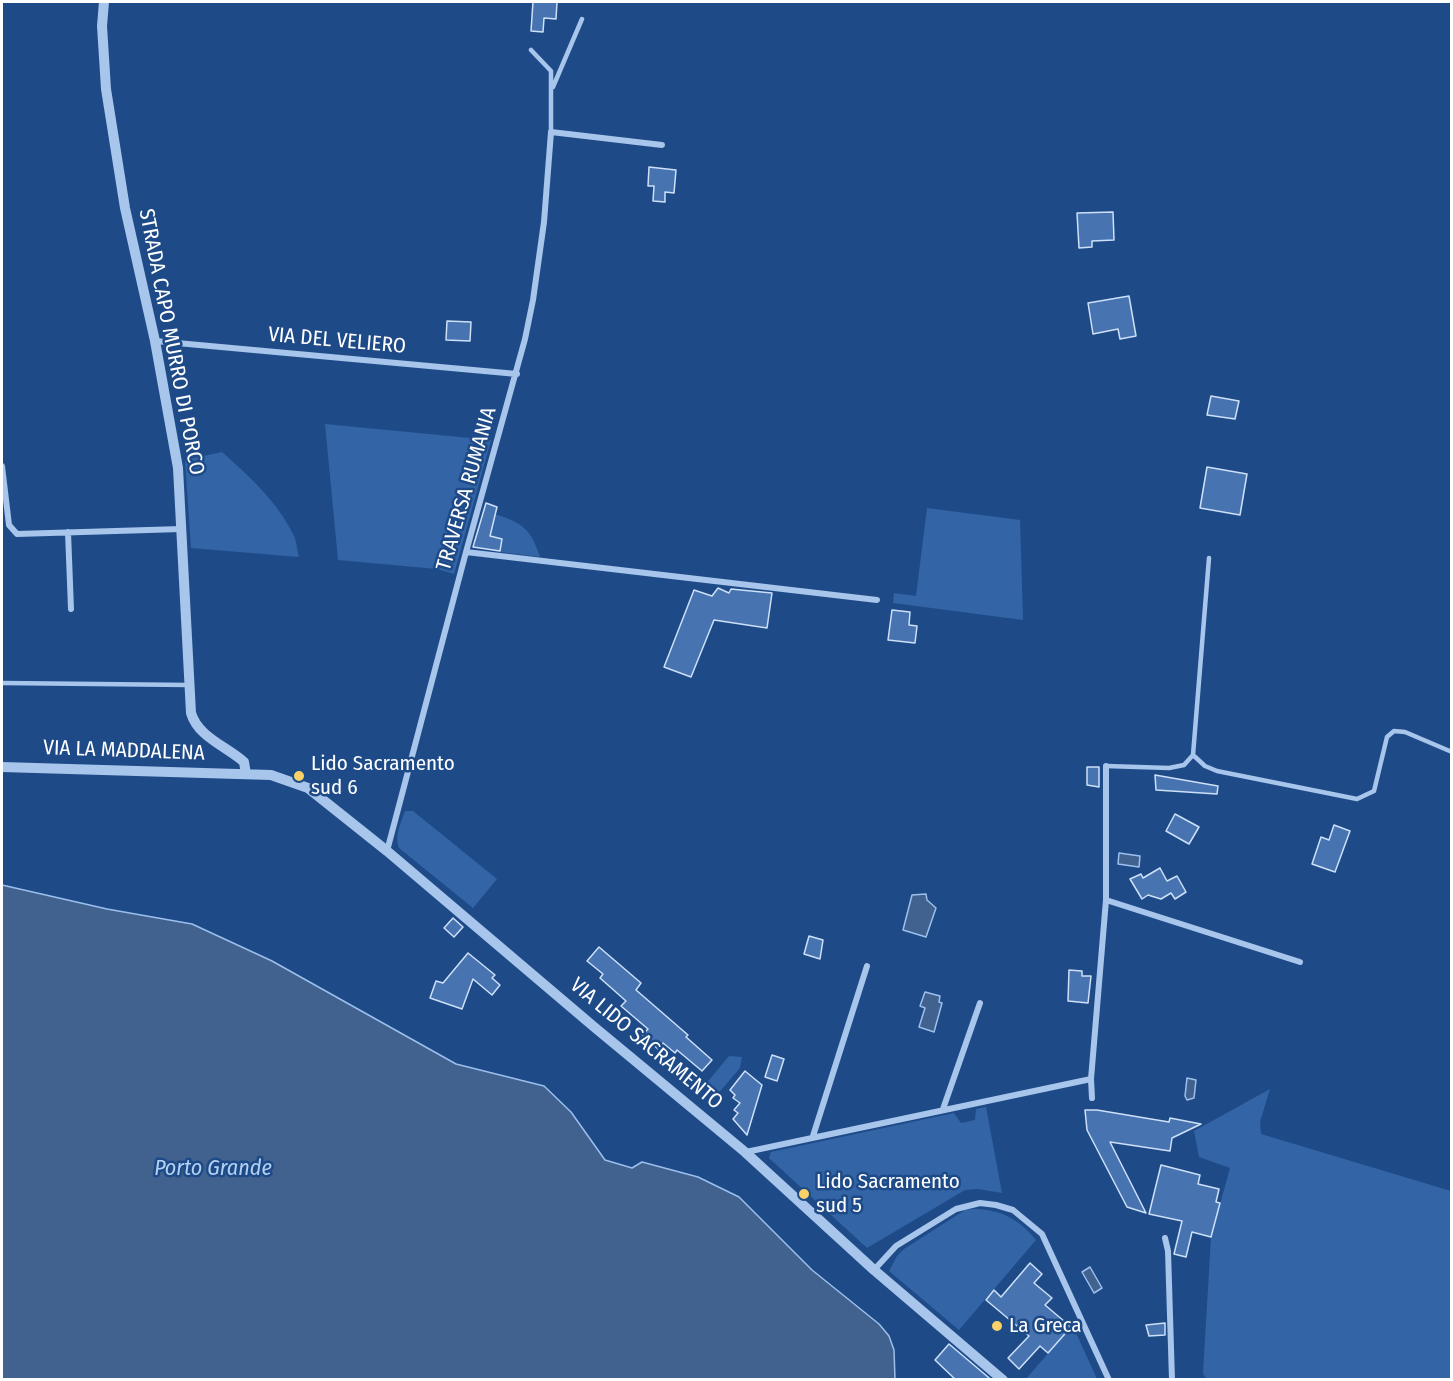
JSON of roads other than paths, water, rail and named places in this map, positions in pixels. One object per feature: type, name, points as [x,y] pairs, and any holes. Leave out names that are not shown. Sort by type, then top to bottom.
[{"type":"street","name":"STRADA CAPO MURRO DI PORCO","points":[[104,2],[102,26],[106,89],[125,208],[155,341],[178,468],[191,713],[194,723],[205,734],[231,750],[244,762],[246,774]]},
{"type":"street","points":[[551,132],[662,145]]},
{"type":"street","name":"TRAVERSA RUMANIA","points":[[387,851],[466,552],[517,374],[536,278],[544,222],[551,132]]},
{"type":"street","name":"VIA DEL VELIERO","points":[[155,341],[517,374]]},
{"type":"street","points":[[2,466],[9,525],[17,534],[182,529]]},
{"type":"street","points":[[68,532],[71,609]]},
{"type":"street","points":[[466,552],[877,600]]},
{"type":"street","points":[[1092,1098],[1091,1079],[1106,900],[1106,766]]},
{"type":"street","name":"VIA LA MADDALENA","points":[[2,767],[246,774]]},
{"type":"street","name":"VIA LIDO SACRAMENTO","points":[[246,774],[271,775],[308,788],[387,851],[592,1026],[745,1152],[874,1270],[1003,1380]]},
{"type":"street","points":[[1106,900],[1300,962]]},
{"type":"street","points":[[813,1136],[867,966]]},
{"type":"street","points":[[943,1109],[980,1003]]},
{"type":"street","points":[[745,1152],[1091,1079]]},
{"type":"street","points":[[874,1270],[896,1246],[956,1209],[980,1203],[1013,1210],[1042,1234],[1109,1380]]},
{"type":"street","points":[[1165,1238],[1168,1251],[1172,1380]]},
{"type":"lane","points":[[552,89],[582,18]]},
{"type":"lane","points":[[531,50],[551,71],[551,132]]},
{"type":"lane","points":[[1106,766],[1169,768],[1184,765],[1193,755],[1209,558]]},
{"type":"lane","points":[[2,683],[189,685]]},
{"type":"lane","points":[[1193,755],[1205,766],[1217,771],[1357,799],[1374,791],[1387,737],[1395,731],[1405,732],[1452,752]]},
{"type":"water","points":[[1119,853],[1140,856],[1139,867],[1118,864]]},
{"type":"water","name":"Porto Grande","points":[[2,885],[107,909],[192,924],[272,961],[456,1064],[544,1086],[571,1112],[605,1160],[632,1168],[642,1162],[698,1177],[739,1197],[812,1270],[879,1324],[889,1336],[894,1350],[895,1379],[2,1379]]},
{"type":"water","points":[[926,894],[927,900],[936,908],[926,937],[903,930],[912,895]]},
{"type":"water","points":[[925,992],[940,996],[939,1002],[942,1003],[934,1032],[919,1027],[925,1008],[920,1006]]},
{"type":"water","points":[[1187,1078],[1196,1080],[1194,1098],[1187,1100],[1185,1096]]},
{"type":"water","points":[[1090,1267],[1102,1288],[1094,1293],[1082,1272]]},
{"type":"place","name":"Lido Sacramento sud 6","points":[[299,776]]},
{"type":"place","name":"Lido Sacramento sud 5","points":[[804,1194]]},
{"type":"place","name":"La Greca","points":[[997,1326]]}]
